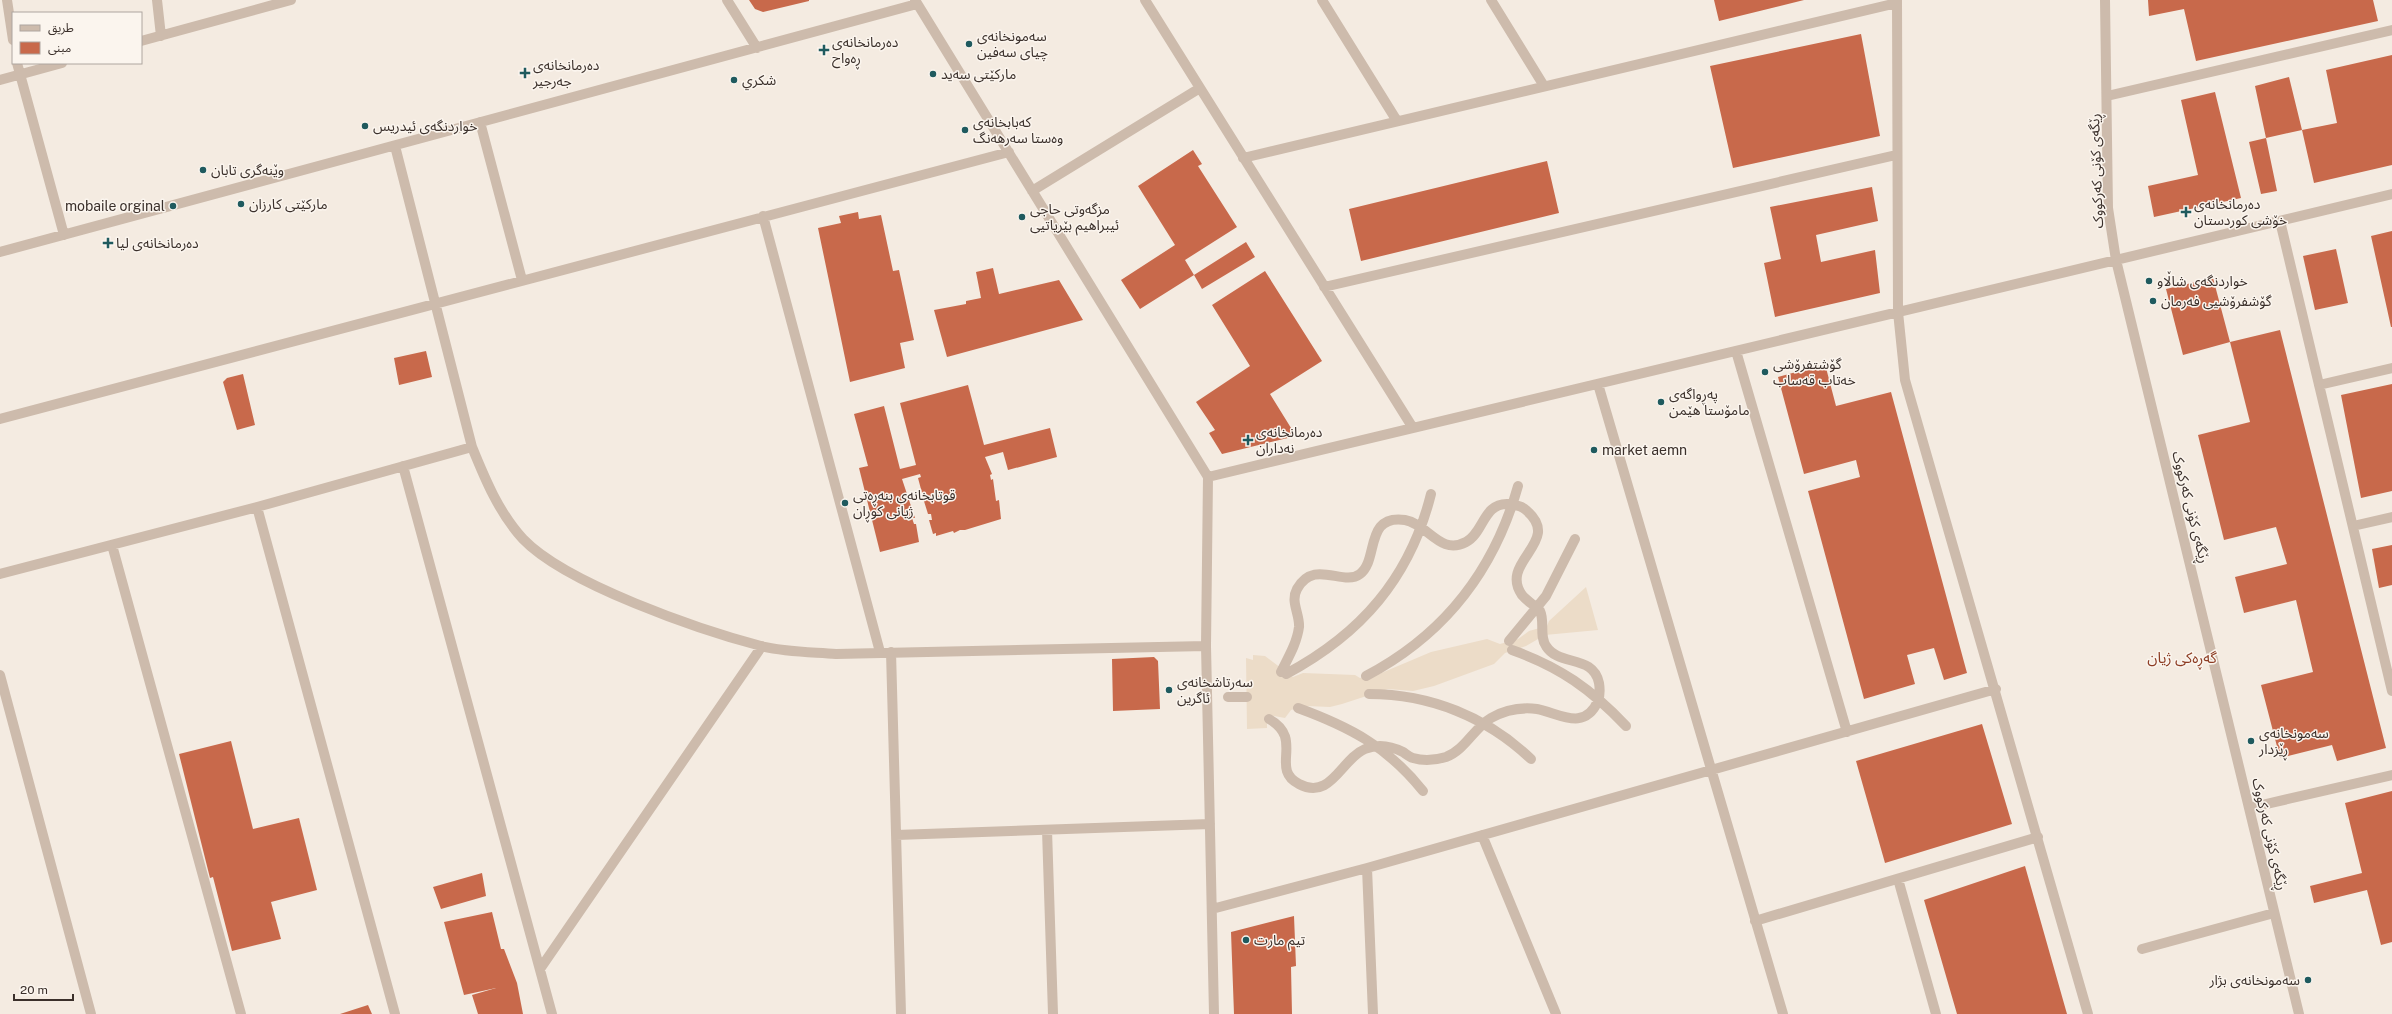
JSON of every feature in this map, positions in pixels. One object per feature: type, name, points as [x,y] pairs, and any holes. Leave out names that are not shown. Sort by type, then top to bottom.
[{"type":"street","points":[[7,0],[12,33]]},
{"type":"street","points":[[157,0],[161,36]]},
{"type":"street","points":[[142,41],[291,0]]},
{"type":"street","points":[[727,0],[757,48]]},
{"type":"street","points":[[1145,0],[1413,428]]},
{"type":"street","points":[[1322,0],[1397,121]]},
{"type":"street","points":[[1491,0],[1544,86]]},
{"type":"street","name":"ڕێگەی کۆنی کەرکووک","points":[[2105,0],[2108,208],[2116,260],[2299,1014]]},
{"type":"street","points":[[1243,158],[1897,1],[1896,155],[1898,312],[1905,380],[1996,689],[2088,1014]]},
{"type":"street","points":[[0,252],[757,48],[916,2],[1208,477],[1206,646],[1214,1014]]},
{"type":"street","points":[[2107,96],[2392,30]]},
{"type":"street","points":[[17,64],[18,75],[64,235]]},
{"type":"street","points":[[0,80],[58,64]]},
{"type":"street","points":[[1032,191],[1200,88]]},
{"type":"street","points":[[480,122],[522,280]]},
{"type":"street","points":[[395,146],[472,447],[488,486],[506,516],[523,539],[548,558],[575,575],[622,597],[701,627],[762,646],[836,654],[1206,646]]},
{"type":"street","points":[[0,418],[1009,152]]},
{"type":"street","points":[[1324,287],[1896,155]]},
{"type":"street","points":[[1208,477],[2392,194]]},
{"type":"street","points":[[763,216],[880,652]]},
{"type":"street","points":[[2280,221],[2392,692]]},
{"type":"street","points":[[1736,351],[1847,732]]},
{"type":"street","points":[[2319,385],[2392,368]]},
{"type":"street","points":[[1598,384],[1783,1014]]},
{"type":"street","points":[[0,574],[257,507],[472,447]]},
{"type":"street","points":[[402,466],[552,1014]]},
{"type":"street","points":[[1366,676],[1392,662],[1431,632],[1452,611],[1482,571],[1494,550],[1518,486]]},
{"type":"street","points":[[1270,719],[1281,727],[1287,737],[1285,766],[1289,774],[1298,784],[1318,788],[1332,781],[1354,755],[1364,750],[1378,746],[1392,747],[1412,758],[1433,760],[1446,757],[1460,748],[1483,722],[1508,710],[1524,708],[1539,710],[1568,719],[1587,715],[1593,708],[1599,697],[1598,678],[1592,669],[1585,664],[1558,657],[1545,644],[1542,615],[1537,608],[1522,595],[1516,580],[1517,569],[1533,549],[1537,538],[1534,518],[1525,509],[1505,504],[1494,508],[1482,520],[1473,537],[1466,542],[1457,544],[1445,545],[1437,542],[1421,527],[1404,520],[1395,520],[1384,524],[1374,537],[1366,566],[1355,577],[1348,578],[1320,573],[1303,582],[1297,589],[1295,599],[1299,620],[1297,637],[1283,673],[1321,655],[1344,637],[1368,613],[1402,571],[1421,527],[1431,494]]},
{"type":"street","points":[[257,507],[395,1014]]},
{"type":"street","points":[[2353,526],[2392,517]]},
{"type":"street","points":[[1575,539],[1555,581],[1511,646],[1558,670],[1599,697],[1626,726]]},
{"type":"street","points":[[112,545],[241,1014]]},
{"type":"street","points":[[540,969],[762,646]]},
{"type":"street","points":[[891,652],[901,1014]]},
{"type":"street","points":[[0,675],[91,1014]]},
{"type":"street","points":[[1212,909],[1368,868],[1996,689]]},
{"type":"street","points":[[1369,694],[1388,694],[1438,703],[1483,722],[1505,736],[1531,759]]},
{"type":"street","points":[[1228,697],[1247,697]]},
{"type":"street","points":[[1298,708],[1333,720],[1378,746],[1410,775],[1423,791]]},
{"type":"street","points":[[2249,808],[2392,774]]},
{"type":"street","points":[[896,834],[1210,824]]},
{"type":"street","points":[[1047,830],[1053,1014]]},
{"type":"street","points":[[1482,835],[1556,1014]]},
{"type":"street","points":[[1755,921],[2038,837]]},
{"type":"street","points":[[1368,868],[1374,1014]]},
{"type":"street","points":[[1898,879],[1936,1014]]},
{"type":"street","points":[[2142,949],[2274,913]]},
{"type":"shaded area","points":[[1586,587],[1598,630],[1545,635],[1526,646],[1505,653],[1494,664],[1434,686],[1413,691],[1388,689],[1330,707],[1307,706],[1291,710],[1285,718],[1274,716],[1267,720],[1267,728],[1247,729],[1246,658],[1253,660],[1253,655],[1265,656],[1281,668],[1283,673],[1293,677],[1303,673],[1355,675],[1360,678],[1379,674],[1431,652],[1487,639],[1500,644],[1518,639],[1529,631],[1547,626],[1549,621]]},
{"type":"building","points":[[749,0],[809,1],[763,12],[755,9]]},
{"type":"building","points":[[1714,0],[1804,0],[1719,21]]},
{"type":"building","points":[[2148,0],[2373,0],[2378,21],[2196,61],[2184,9],[2149,16]]},
{"type":"building","points":[[1861,34],[1880,136],[1733,168],[1710,66]]},
{"type":"building","points":[[2392,55],[2392,165],[2314,183],[2302,130],[2337,123],[2326,70]]},
{"type":"building","points":[[2289,77],[2302,130],[2266,138],[2255,86]]},
{"type":"building","points":[[2215,92],[2241,198],[2154,217],[2148,186],[2198,175],[2181,100]]},
{"type":"building","points":[[2266,138],[2277,191],[2261,194],[2249,142]]},
{"type":"building","points":[[1193,150],[1202,164],[1198,166],[1237,227],[1185,260],[1194,275],[1140,309],[1121,280],[1175,245],[1138,186]]},
{"type":"building","points":[[1547,161],[1559,213],[1361,261],[1349,209]]},
{"type":"building","points":[[1872,187],[1878,221],[1816,235],[1821,262],[1875,250],[1880,293],[1775,317],[1764,263],[1781,259],[1770,207]]},
{"type":"building","points":[[858,212],[859,219],[881,215],[893,271],[899,270],[914,340],[900,343],[905,368],[850,382],[818,228],[841,223],[839,216]]},
{"type":"building","points":[[2392,231],[2392,327],[2391,327],[2371,236]]},
{"type":"building","points":[[1246,242],[1255,257],[1202,289],[1194,275]]},
{"type":"building","points":[[2336,249],[2348,303],[2315,310],[2303,256]]},
{"type":"building","points":[[993,268],[999,294],[1059,280],[1083,320],[947,357],[934,310],[966,304],[966,301],[981,298],[976,272]]},
{"type":"building","points":[[1265,271],[1322,361],[1270,394],[1296,436],[1222,454],[1209,433],[1215,430],[1196,402],[1250,366],[1212,305]]},
{"type":"building","points":[[2213,278],[2230,342],[2183,355],[2166,289]]},
{"type":"building","points":[[2280,330],[2386,748],[2337,761],[2332,745],[2280,758],[2261,685],[2313,672],[2296,600],[2244,613],[2235,577],[2287,564],[2276,527],[2224,540],[2198,435],[2250,422],[2230,342]]},
{"type":"building","points":[[426,351],[432,377],[399,385],[394,358]]},
{"type":"building","points":[[1825,364],[1836,406],[1891,392],[1967,673],[1944,680],[1934,648],[1907,655],[1915,684],[1864,699],[1808,491],[1860,477],[1856,460],[1804,474],[1778,377]]},
{"type":"building","points":[[243,374],[255,425],[237,430],[223,382],[227,378]]},
{"type":"building","points":[[2392,384],[2392,491],[2361,498],[2341,395]]},
{"type":"building","points":[[968,385],[984,445],[1050,428],[1057,457],[1008,470],[1003,452],[985,457],[992,474],[990,475],[991,480],[993,479],[996,501],[999,500],[1001,519],[954,533],[953,531],[936,536],[936,533],[933,534],[929,520],[932,520],[931,514],[928,514],[923,498],[926,498],[925,493],[922,493],[918,478],[921,477],[920,474],[902,479],[915,518],[912,518],[914,524],[916,524],[919,542],[880,552],[859,468],[868,466],[854,414],[884,406],[900,469],[916,465],[900,403]]},
{"type":"building","points":[[2392,545],[2392,585],[2379,588],[2372,549]]},
{"type":"building","points":[[1154,657],[1158,661],[1160,709],[1113,711],[1112,659]]},
{"type":"building","points":[[1982,724],[2012,824],[1885,863],[1856,761]]},
{"type":"building","points":[[231,741],[253,829],[299,818],[317,890],[271,902],[281,939],[232,951],[213,877],[210,878],[179,754]]},
{"type":"building","points":[[2392,791],[2392,942],[2381,945],[2367,890],[2314,903],[2310,886],[2362,873],[2345,803]]},
{"type":"building","points":[[2025,866],[2067,1014],[1957,1014],[1924,900]]},
{"type":"building","points":[[482,873],[486,896],[441,909],[433,887]]},
{"type":"building","points":[[492,912],[501,949],[504,949],[517,983],[523,1014],[478,1014],[472,995],[496,988],[464,995],[444,922]]},
{"type":"building","points":[[1294,916],[1296,966],[1291,967],[1292,1014],[1234,1014],[1231,932]]},
{"type":"building","points":[[368,1005],[372,1014],[340,1014]]},
{"type":"place","name":"سەمونخانەی چیای سەفین","points":[[969,44]]},
{"type":"place","name":"دەرمانخانەی ڕەواح","points":[[824,50]]},
{"type":"place","name":"دەرمانخانەی جەرجیر","points":[[525,73]]},
{"type":"place","name":"مارکێتی سەید","points":[[933,74]]},
{"type":"place","name":"شكري","points":[[734,80]]},
{"type":"place","name":"خواردنگەی ئیدریس","points":[[365,126]]},
{"type":"place","name":"کەبابخانەی وەستا سەرهەنگ","points":[[965,130]]},
{"type":"place","name":"وێنەگری تابان","points":[[203,170]]},
{"type":"place","name":"مارکێتی کارزان","points":[[241,204]]},
{"type":"place","name":"mobaile orginal","points":[[173,206]]},
{"type":"place","name":"دەرمانخانەی خۆشی کوردستان","points":[[2186,212]]},
{"type":"place","name":"مزگەوتی حاجی ئیبراهیم بێریاتیی","points":[[1022,217]]},
{"type":"place","name":"دەرمانخانەی لیا","points":[[108,243]]},
{"type":"place","name":"خواردنگەی شاڵاو","points":[[2149,281]]},
{"type":"place","name":"گۆشفرۆشیی فەرمان","points":[[2153,301]]},
{"type":"place","name":"گۆشتفرۆشی خەتاب قەساب","points":[[1765,372]]},
{"type":"place","name":"پەڕواگەی مامۆستا هێمن","points":[[1661,402]]},
{"type":"place","name":"دەرمانخانەی نەداران","points":[[1248,440]]},
{"type":"place","name":"market aemn","points":[[1594,450]]},
{"type":"place","name":"قوتابخانەی بنەڕەتی ژیانی کوڕان","points":[[845,503]]},
{"type":"place","name":"سەرتاشخانەی ئاگرین","points":[[1169,690]]},
{"type":"place","name":"سەمونخانەی ڕێزدار","points":[[2251,741]]},
{"type":"place","name":"تیم مارت","points":[[1246,940]]},
{"type":"place","name":"سەمونخانەی بژار","points":[[2308,980]]},
{"type":"district","name":"گەڕەکی ژیان","points":[[2182,658]]}]
